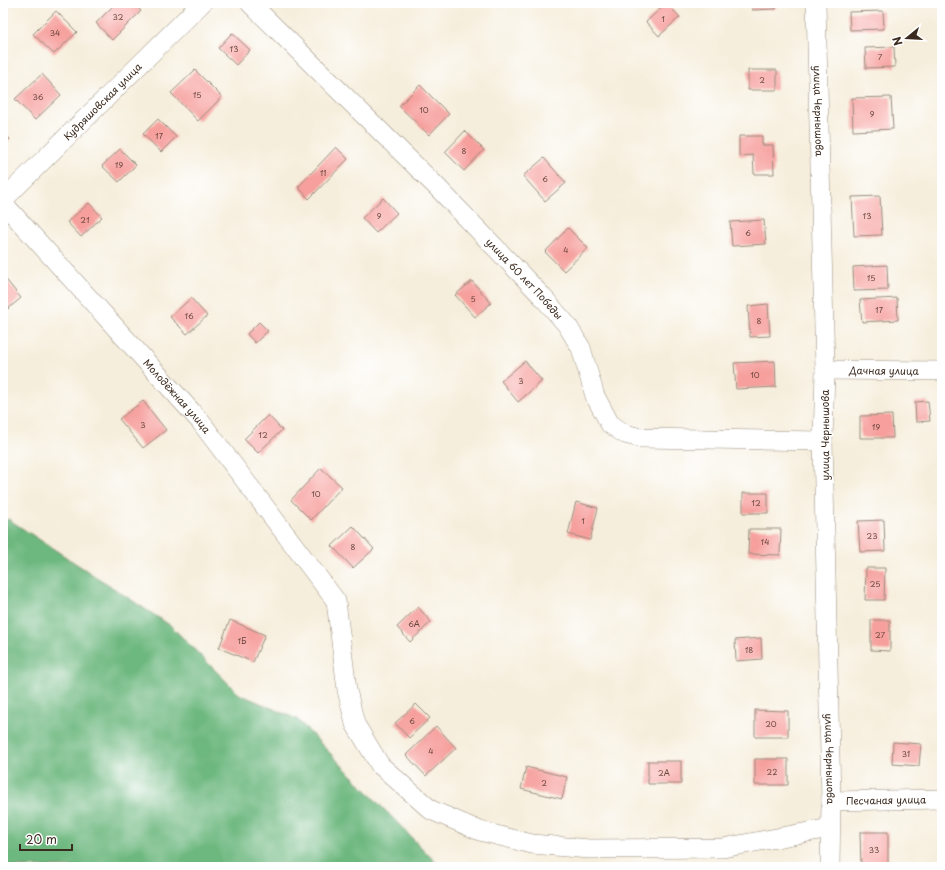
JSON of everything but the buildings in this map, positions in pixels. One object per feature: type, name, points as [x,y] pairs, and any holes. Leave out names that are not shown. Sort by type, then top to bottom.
[{"type":"street","name":"Кудряшовская улица","points":[[3,201],[202,3]]},
{"type":"street","name":"улица 60 лет Победы","points":[[250,3],[437,187],[559,315],[581,348],[595,396],[610,424],[625,434],[641,438],[824,441]]},
{"type":"street","name":"улица Чернышова","points":[[816,3],[825,370],[824,441],[831,801],[830,867]]},
{"type":"street","name":"Молодёжная улица","points":[[3,201],[200,421],[336,601],[346,690],[355,724],[380,765],[431,810],[480,831],[532,844],[589,849],[723,848],[830,828]]},
{"type":"street","name":"Дачная улица","points":[[825,370],[942,372]]},
{"type":"street","name":"Песчаная улица","points":[[831,801],[942,799]]},
{"type":"green space","points":[[8,519],[171,626],[239,694],[297,719],[440,867],[3,867],[3,523]]}]
